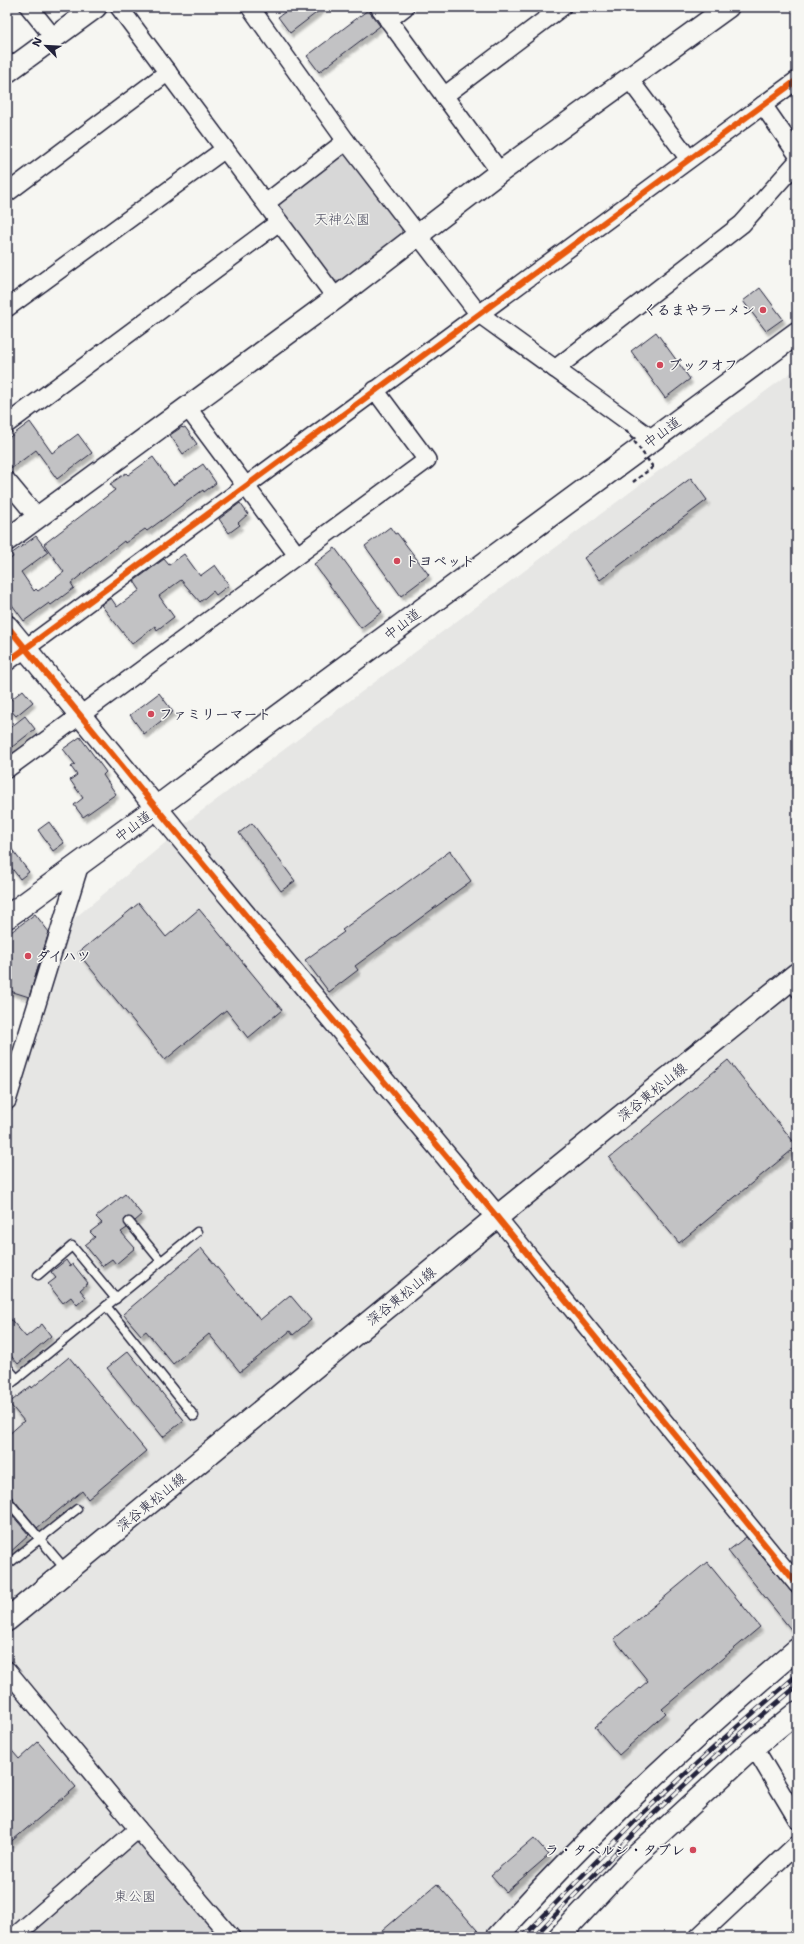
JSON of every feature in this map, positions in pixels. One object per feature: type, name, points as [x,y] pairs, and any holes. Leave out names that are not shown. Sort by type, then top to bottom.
[{"type":"main road","name":"中山道","points":[[7,917],[797,332]]},
{"type":"main road","name":"深谷東松山線","points":[[7,1620],[497,1217],[794,983]]},
{"type":"street","points":[[29,7],[54,38]]},
{"type":"street","points":[[7,72],[96,7]]},
{"type":"street","points":[[118,7],[336,298]]},
{"type":"street","points":[[250,7],[346,141],[478,313],[652,439]]},
{"type":"street","points":[[405,7],[383,13],[500,172]]},
{"type":"street","points":[[444,96],[562,7]]},
{"type":"street","points":[[7,540],[336,298],[500,172],[728,7]]},
{"type":"street","points":[[7,193],[168,72]]},
{"type":"street","points":[[629,79],[689,158]]},
{"type":"street","points":[[7,662],[247,487],[478,313],[797,80]]},
{"type":"street","points":[[763,105],[797,154]]},
{"type":"street","points":[[266,203],[346,141]]},
{"type":"street","points":[[7,308],[225,149]]},
{"type":"street","points":[[554,369],[742,224],[797,162]]},
{"type":"street","points":[[7,424],[279,222]]},
{"type":"street","points":[[7,769],[427,460],[375,390]]},
{"type":"street","points":[[187,407],[297,555]]},
{"type":"street","points":[[7,481],[37,518]]},
{"type":"street","points":[[7,626],[156,808],[497,1217],[797,1584]]},
{"type":"street","points":[[7,1101],[80,864]]},
{"type":"street","points":[[497,1937],[543,1886],[632,1798],[797,1649]]},
{"type":"street","points":[[7,1670],[138,1829],[231,1937]]},
{"type":"street","points":[[559,1937],[628,1863],[754,1747],[797,1712]]},
{"type":"street","points":[[754,1747],[797,1819]]},
{"type":"street","points":[[14,1937],[138,1829]]},
{"type":"street","points":[[698,1937],[797,1844]]},
{"type":"lane","points":[[129,1222],[161,1261]]},
{"type":"lane","points":[[7,1387],[197,1232]]},
{"type":"lane","points":[[38,1275],[72,1246],[116,1299]]},
{"type":"lane","points":[[106,1306],[194,1416]]},
{"type":"lane","points":[[7,1367],[17,1379]]},
{"type":"lane","points":[[7,1500],[66,1571]]},
{"type":"lane","points":[[7,1565],[77,1509]]},
{"type":"path","points":[[626,430],[653,467],[633,482]]},
{"type":"shaded area","points":[[797,368],[797,1578],[180,827]]},
{"type":"shaded area","points":[[177,833],[797,1584],[797,1649],[497,1937],[7,1937],[7,1126],[70,922]]},
{"type":"green space","name":"天神公園","points":[[341,153],[347,153],[402,228],[401,236],[340,282],[333,280],[277,205],[279,199]]},
{"type":"green space","name":"東公園","points":[[135,1841],[143,1843],[221,1937],[28,1937]]},
{"type":"building","points":[[292,7],[324,7],[290,33],[278,17]]},
{"type":"building","points":[[368,10],[380,26],[319,72],[307,56]]},
{"type":"building","name":"くるまやラーメン","points":[[760,288],[783,319],[766,331],[743,301]]},
{"type":"building","name":"ブックオフ","points":[[656,332],[690,379],[665,398],[631,351]]},
{"type":"building","points":[[30,422],[52,453],[78,434],[92,453],[57,479],[36,450],[12,468],[7,462],[7,439]]},
{"type":"building","points":[[182,427],[185,427],[197,444],[183,454],[170,435]]},
{"type":"building","points":[[153,457],[173,485],[203,464],[216,483],[204,492],[203,490],[147,531],[145,529],[125,543],[124,541],[71,583],[74,588],[51,605],[49,603],[24,621],[7,598],[7,561],[13,557],[11,554],[36,536],[48,552],[21,572],[34,591],[36,589],[38,591],[64,572],[44,544],[115,490],[110,484],[126,473],[128,475]]},
{"type":"building","points":[[691,478],[707,500],[600,580],[584,558]]},
{"type":"building","points":[[240,503],[248,514],[238,523],[240,525],[229,533],[219,519]]},
{"type":"building","name":"トヨペット","points":[[390,527],[395,534],[397,533],[429,575],[401,596],[365,546]]},
{"type":"building","points":[[335,548],[382,612],[361,628],[314,564]]},
{"type":"building","points":[[184,554],[200,576],[215,565],[229,585],[216,595],[213,591],[200,602],[181,580],[159,596],[174,617],[157,630],[155,626],[132,644],[101,605],[111,598],[117,607],[140,590],[134,581],[164,559],[169,565]]},
{"type":"building","points":[[23,690],[33,702],[16,716],[7,706],[7,703]]},
{"type":"building","name":"ファミリーマート","points":[[159,693],[173,712],[144,734],[130,715]]},
{"type":"building","points":[[25,716],[35,729],[7,751],[7,730]]},
{"type":"building","points":[[80,737],[106,772],[103,775],[116,794],[83,817],[74,805],[83,798],[70,780],[77,775],[71,767],[75,764],[63,749]]},
{"type":"building","points":[[49,822],[64,843],[53,851],[38,830]]},
{"type":"building","points":[[252,823],[295,881],[281,891],[239,833]]},
{"type":"building","points":[[7,843],[29,872],[20,879],[7,862]]},
{"type":"building","points":[[450,851],[471,881],[355,966],[358,970],[329,992],[305,960],[344,932],[342,930]]},
{"type":"building","points":[[139,903],[166,937],[199,909],[282,1010],[248,1038],[226,1010],[165,1060],[78,953]]},
{"type":"building","name":"ダイハツ","points":[[35,914],[49,932],[29,997],[7,990],[7,973],[12,958],[7,952],[7,935]]},
{"type":"building","points":[[728,1060],[797,1146],[679,1243],[609,1158]]},
{"type":"building","points":[[125,1194],[142,1215],[135,1221],[128,1217],[124,1220],[127,1228],[121,1232],[135,1248],[116,1264],[112,1259],[102,1266],[85,1245],[95,1237],[90,1232],[102,1223],[96,1217]]},
{"type":"building","points":[[201,1248],[260,1320],[290,1295],[311,1320],[293,1335],[290,1331],[240,1372],[209,1334],[173,1364],[146,1331],[141,1335],[123,1314]]},
{"type":"building","points":[[66,1260],[70,1266],[73,1264],[88,1283],[80,1290],[86,1297],[77,1305],[71,1297],[63,1303],[48,1284],[56,1278],[51,1272]]},
{"type":"building","points":[[7,1315],[26,1337],[42,1324],[51,1336],[18,1364],[7,1351]]},
{"type":"building","points":[[128,1351],[184,1420],[163,1437],[107,1368]]},
{"type":"building","points":[[69,1357],[146,1451],[88,1499],[82,1491],[37,1528],[11,1496],[7,1495],[7,1436],[24,1421],[9,1403],[31,1386],[32,1388]]},
{"type":"building","points":[[7,1509],[29,1535],[7,1555]]},
{"type":"building","points":[[746,1537],[797,1599],[797,1637],[728,1551]]},
{"type":"building","points":[[707,1562],[760,1627],[662,1709],[666,1713],[619,1755],[595,1727],[648,1681],[614,1639]]},
{"type":"building","points":[[38,1742],[76,1787],[7,1845],[7,1745],[19,1759]]},
{"type":"building","points":[[534,1838],[549,1855],[506,1892],[491,1875]]},
{"type":"building","points":[[437,1884],[483,1937],[375,1937]]},
{"type":"railway","points":[[523,1937],[642,1814],[722,1740],[797,1675]]},
{"type":"railway","points":[[534,1937],[648,1819],[726,1746],[797,1686]]},
{"type":"cycle path","points":[[7,662],[797,80]]},
{"type":"cycle path","points":[[7,626],[177,833],[497,1217],[797,1584]]},
{"type":"place","name":"くるまやラーメン","points":[[763,310]]},
{"type":"place","name":"ブックオフ","points":[[660,365]]},
{"type":"place","name":"トヨペット","points":[[397,561]]},
{"type":"place","name":"ファミリーマート","points":[[151,714]]},
{"type":"place","name":"ダイハツ","points":[[28,956]]},
{"type":"place","name":"ラ・タベルン・タブレ","points":[[693,1850]]}]
